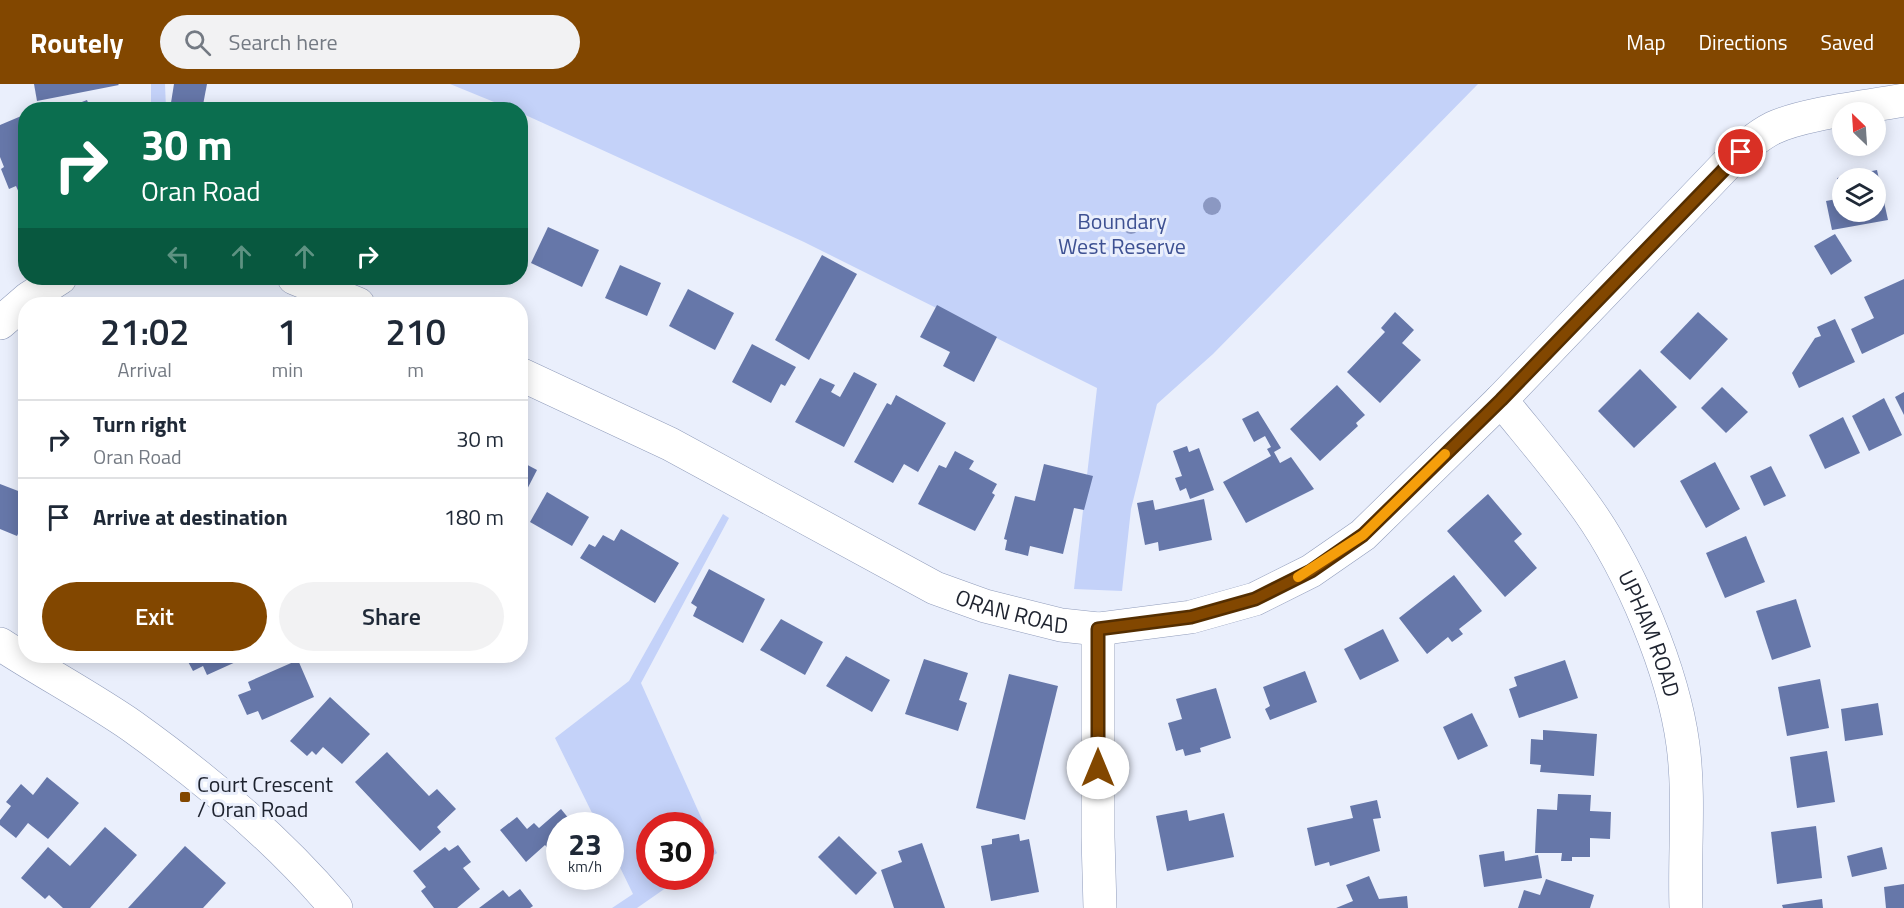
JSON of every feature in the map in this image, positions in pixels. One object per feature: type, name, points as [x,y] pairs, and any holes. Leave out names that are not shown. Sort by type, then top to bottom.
[{"type":"street","name":"ORAN ROAD","points":[[528,378],[669,444],[935,588],[985,606],[1061,625],[1098,629],[1143,625],[1225,609],[1255,599],[1311,571],[1363,535],[1501,400],[1726,165],[1756,139],[1773,128],[1794,121],[1904,100]]},
{"type":"street","points":[[31,297],[49,285]]},
{"type":"street","points":[[311,285],[341,297]]},
{"type":"street","points":[[0,323],[18,307]]},
{"type":"street","name":"UPHAM ROAD","points":[[1501,400],[1588,511],[1625,571],[1652,636],[1673,698],[1683,744],[1686,908]]},
{"type":"street","points":[[1098,629],[1100,908]]},
{"type":"street","points":[[0,644],[18,655]]},
{"type":"street","points":[[30,663],[130,725],[189,770],[251,820],[308,875],[336,908]]},
{"type":"green space","points":[[151,84],[165,84],[166,102],[151,102]]},
{"type":"green space","name":"Boundary West Reserve","points":[[450,84],[1478,84],[1213,354],[1157,404],[1131,509],[1122,591],[1074,589],[1097,388],[804,242],[528,116],[528,102],[494,102]]},
{"type":"green space","points":[[723,514],[729,518],[641,683],[699,812],[636,812],[636,890],[663,890],[637,908],[612,908],[633,894],[624,876],[624,812],[592,812],[555,738],[629,681]]},
{"type":"building","points":[[34,84],[118,84],[119,85],[37,101]]},
{"type":"building","points":[[174,84],[207,84],[204,102],[171,102]]},
{"type":"building","points":[[18,117],[18,190],[16,186],[9,189],[1,169],[4,167],[0,157],[0,125]]},
{"type":"building","points":[[1832,200],[1832,222],[1877,222],[1832,230],[1826,201]]},
{"type":"building","points":[[548,227],[599,250],[582,287],[531,263]]},
{"type":"building","points":[[1835,234],[1852,261],[1831,275],[1814,246]]},
{"type":"building","points":[[822,255],[857,274],[809,360],[775,340]]},
{"type":"building","points":[[620,265],[661,283],[647,316],[605,298]]},
{"type":"building","points":[[1904,279],[1904,334],[1862,354],[1851,329],[1874,318],[1864,297]]},
{"type":"building","points":[[688,289],[734,313],[715,350],[669,326]]},
{"type":"building","points":[[937,305],[997,337],[974,382],[943,366],[950,352],[920,337]]},
{"type":"building","points":[[1395,312],[1414,330],[1402,343],[1421,360],[1380,403],[1347,372],[1385,332],[1381,328]]},
{"type":"building","points":[[1698,312],[1728,339],[1690,380],[1660,352]]},
{"type":"building","points":[[1835,319],[1855,362],[1799,388],[1792,373],[1815,338],[1821,336],[1817,327]]},
{"type":"building","points":[[752,344],[796,367],[785,386],[781,384],[771,403],[732,382]]},
{"type":"building","points":[[1640,369],[1677,407],[1634,448],[1598,411]]},
{"type":"building","points":[[854,372],[877,384],[844,447],[795,422],[820,378],[835,385],[831,392],[840,397]]},
{"type":"building","points":[[1337,385],[1365,415],[1356,423],[1358,426],[1320,461],[1290,429]]},
{"type":"building","points":[[1722,387],[1748,412],[1726,433],[1701,408]]},
{"type":"building","points":[[1904,392],[1904,415],[1895,397]]},
{"type":"building","points":[[896,395],[946,423],[918,472],[904,464],[893,483],[854,462],[887,403],[891,405]]},
{"type":"building","points":[[1884,398],[1902,435],[1869,451],[1852,416]]},
{"type":"building","points":[[1258,411],[1281,448],[1274,452],[1280,463],[1291,457],[1314,489],[1246,523],[1223,482],[1271,456],[1267,449],[1271,447],[1265,436],[1254,442],[1242,419]]},
{"type":"building","points":[[1843,417],[1860,453],[1825,469],[1809,435]]},
{"type":"building","points":[[1187,446],[1189,452],[1199,448],[1214,490],[1190,499],[1186,488],[1180,491],[1175,478],[1182,476],[1173,451]]},
{"type":"building","points":[[955,451],[974,461],[969,469],[997,484],[992,493],[995,495],[975,531],[918,504],[939,465],[946,468]]},
{"type":"building","points":[[1715,462],[1740,509],[1706,528],[1680,481]]},
{"type":"building","points":[[1044,464],[1093,476],[1084,510],[1074,508],[1063,554],[1030,546],[1028,556],[1005,550],[1007,540],[1004,539],[1015,496],[1035,501]]},
{"type":"building","points":[[528,465],[537,470],[528,487]]},
{"type":"building","points":[[1771,466],[1786,496],[1764,506],[1750,476]]},
{"type":"building","points":[[0,484],[18,491],[18,534],[17,536],[0,529]]},
{"type":"building","points":[[547,492],[589,517],[572,546],[530,522]]},
{"type":"building","points":[[1488,494],[1522,534],[1514,541],[1537,568],[1505,597],[1447,531]]},
{"type":"building","points":[[1204,499],[1212,540],[1159,551],[1158,542],[1145,545],[1137,503],[1153,500],[1155,510]]},
{"type":"building","points":[[621,529],[679,563],[655,603],[580,558],[589,544],[595,547],[603,535],[614,541]]},
{"type":"building","points":[[1746,536],[1765,582],[1725,598],[1706,553]]},
{"type":"building","points":[[709,569],[765,599],[743,643],[693,616],[697,607],[691,603]]},
{"type":"building","points":[[1454,575],[1482,611],[1459,629],[1463,634],[1452,642],[1448,637],[1427,654],[1399,618]]},
{"type":"building","points":[[1796,599],[1811,647],[1772,660],[1756,611]]},
{"type":"building","points":[[781,619],[823,642],[805,675],[760,650]]},
{"type":"building","points":[[1383,629],[1399,661],[1360,680],[1344,649]]},
{"type":"building","points":[[846,656],[890,680],[872,712],[826,686]]},
{"type":"building","points":[[924,659],[968,673],[959,700],[967,703],[958,731],[905,714]]},
{"type":"building","points":[[1565,660],[1578,698],[1519,718],[1509,689],[1517,686],[1514,677]]},
{"type":"building","points":[[189,663],[234,663],[207,675],[203,666],[193,671]]},
{"type":"building","points":[[291,663],[299,663],[314,697],[262,720],[258,711],[247,715],[238,695],[251,690],[248,682]]},
{"type":"building","points":[[1305,671],[1317,702],[1270,720],[1265,709],[1270,706],[1263,687]]},
{"type":"building","points":[[1009,674],[1058,686],[1025,820],[976,808]]},
{"type":"building","points":[[1820,679],[1829,728],[1787,736],[1778,687]]},
{"type":"building","points":[[1216,688],[1231,738],[1200,748],[1201,752],[1185,756],[1183,749],[1176,751],[1168,723],[1182,719],[1176,699]]},
{"type":"building","points":[[330,697],[370,734],[342,764],[323,747],[316,755],[312,751],[307,756],[290,741]]},
{"type":"building","points":[[1878,703],[1883,735],[1845,741],[1841,709]]},
{"type":"building","points":[[1472,713],[1488,746],[1458,760],[1443,727]]},
{"type":"building","points":[[1543,730],[1597,734],[1594,776],[1540,772],[1541,765],[1530,764],[1531,739],[1543,740]]},
{"type":"building","points":[[1827,751],[1835,802],[1797,808],[1790,757]]},
{"type":"building","points":[[387,752],[429,796],[437,789],[456,809],[437,827],[441,832],[420,851],[355,782]]},
{"type":"building","points":[[47,777],[79,803],[48,839],[28,823],[16,838],[0,825],[0,820],[11,806],[6,802],[21,784],[33,795]]},
{"type":"building","points":[[1558,794],[1591,795],[1590,811],[1611,812],[1610,839],[1590,838],[1590,857],[1572,857],[1572,861],[1561,861],[1562,853],[1535,853],[1537,809],[1557,810]]},
{"type":"building","points":[[1377,800],[1381,818],[1373,819],[1380,851],[1330,866],[1329,862],[1315,866],[1307,828],[1353,818],[1350,806]]},
{"type":"building","points":[[1187,810],[1189,821],[1224,813],[1234,857],[1167,871],[1156,816]]},
{"type":"building","points":[[517,817],[527,829],[534,823],[539,828],[546,822],[546,846],[526,862],[500,830]]},
{"type":"building","points":[[1816,826],[1822,878],[1777,884],[1771,832]]},
{"type":"building","points":[[105,827],[137,855],[90,908],[63,908],[49,895],[45,899],[21,878],[48,847],[70,866]]},
{"type":"building","points":[[1019,834],[1020,841],[1029,839],[1039,892],[991,901],[981,846],[992,844],[992,839]]},
{"type":"building","points":[[839,836],[877,873],[856,895],[818,857]]},
{"type":"building","points":[[922,843],[945,908],[894,908],[881,870],[902,862],[898,851]]},
{"type":"building","points":[[458,845],[471,862],[463,868],[480,889],[457,908],[434,908],[421,891],[426,887],[413,871],[445,847],[449,851]]},
{"type":"building","points":[[185,846],[226,883],[203,908],[128,908]]},
{"type":"building","points":[[1882,847],[1887,869],[1852,877],[1847,856]]},
{"type":"building","points":[[1504,851],[1505,861],[1538,855],[1542,878],[1484,887],[1479,855]]},
{"type":"building","points":[[1369,876],[1379,899],[1407,896],[1408,908],[1336,908],[1353,901],[1346,885]]},
{"type":"building","points":[[1546,879],[1594,895],[1590,908],[1518,908],[1524,890],[1540,895]]},
{"type":"building","points":[[1904,884],[1904,908],[1886,908],[1884,887]]},
{"type":"building","points":[[520,889],[533,906],[530,908],[479,908],[503,890],[509,897]]},
{"type":"building","points":[[1822,899],[1823,908],[1783,908],[1782,905]]},
{"type":"slow traffic","points":[[1298,577],[1311,571],[1363,535],[1445,454]]},
{"type":"place","name":"Court Crescent / Oran Road","points":[[185,797]]},
{"type":"route","points":[[1098,768],[1098,629],[1191,617],[1255,599],[1311,571],[1363,535],[1501,400],[1741,152]]}]
